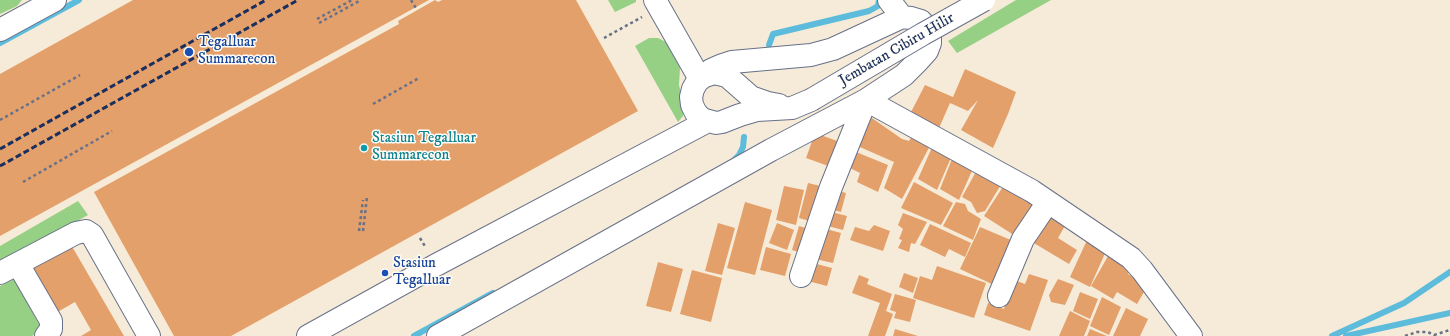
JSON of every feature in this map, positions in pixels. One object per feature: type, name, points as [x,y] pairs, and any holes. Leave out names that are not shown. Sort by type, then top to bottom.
[{"type":"street","points":[[0,30],[54,0]]},
{"type":"street","name":"Jembatan Cibiru Hilir","points":[[802,104],[984,0]]},
{"type":"street","points":[[657,3],[702,77]]},
{"type":"street","points":[[438,336],[771,150],[866,100],[904,75],[918,61],[927,51],[930,43],[930,33],[922,21],[911,18],[895,8],[833,49],[811,55],[747,62],[732,62],[720,66],[711,70],[702,77],[693,89],[691,97],[692,105],[696,113],[702,119],[718,120],[757,110],[802,104]]},
{"type":"street","points":[[308,336],[436,265],[718,120],[734,115],[739,108],[741,100],[740,92],[736,84],[736,74],[739,68],[747,62]]},
{"type":"street","points":[[702,77],[714,73],[720,74],[732,79],[751,97],[768,103],[802,104]]},
{"type":"street","points":[[866,100],[1032,191],[1131,258],[1142,270],[1191,336]]},
{"type":"street","points":[[801,276],[831,187],[866,100]]},
{"type":"street","points":[[999,296],[1023,239],[1048,202]]},
{"type":"street","points":[[46,336],[51,329],[51,321],[9,268],[76,233],[86,231],[92,235],[149,336]]},
{"type":"path","points":[[317,19],[352,0]]},
{"type":"path","points":[[319,23],[361,0]]},
{"type":"path","points":[[411,0],[417,10]]},
{"type":"path","points":[[604,38],[657,3]]},
{"type":"path","points":[[0,120],[80,76]]},
{"type":"path","points":[[373,104],[419,78]]},
{"type":"path","points":[[23,182],[112,131]]},
{"type":"path","points":[[363,200],[361,231],[367,197]]},
{"type":"path","points":[[1405,336],[1417,332],[1428,332],[1434,335],[1450,330]]},
{"type":"green space","points":[[0,0],[22,0],[17,6],[0,14]]},
{"type":"green space","points":[[608,0],[636,0],[636,2],[615,12]]},
{"type":"green space","points":[[1016,0],[1051,0],[957,53],[948,41]]},
{"type":"green space","points":[[649,38],[658,38],[666,42],[680,68],[679,85],[683,101],[683,116],[678,122],[635,46]]},
{"type":"green space","points":[[78,201],[88,215],[0,264],[0,246]]},
{"type":"green space","points":[[14,279],[42,330],[32,336],[0,336],[0,286]]},
{"type":"building","points":[[133,0],[429,0],[0,236],[0,74]]},
{"type":"building","name":"Stasiun Tegalluar Summarecon","points":[[435,0],[438,2],[442,0],[576,0],[638,111],[231,336],[174,336],[94,192],[399,24],[398,21]]},
{"type":"building","points":[[965,69],[1016,92],[993,148],[961,130],[978,100],[968,111],[950,103],[939,128],[910,114],[925,85],[953,97]]},
{"type":"building","points":[[869,116],[902,139],[909,141],[913,134],[932,142],[902,199],[884,188],[894,162],[853,144]]},
{"type":"building","points":[[815,133],[843,143],[834,168],[806,158]]},
{"type":"building","points":[[933,145],[953,153],[937,190],[918,179]]},
{"type":"building","points":[[856,152],[888,165],[878,192],[857,182],[860,173],[850,168]]},
{"type":"building","points":[[954,154],[975,164],[959,200],[940,189]]},
{"type":"building","points":[[978,168],[1002,183],[985,211],[977,213],[971,202],[962,197]]},
{"type":"building","points":[[914,182],[953,203],[941,225],[901,208]]},
{"type":"building","points":[[1006,182],[1042,205],[1020,239],[984,216]]},
{"type":"building","points":[[808,183],[825,187],[816,223],[799,218]]},
{"type":"building","points":[[784,186],[804,190],[796,225],[776,220]]},
{"type":"building","points":[[831,189],[846,193],[841,212],[826,208]]},
{"type":"building","points":[[745,202],[772,210],[755,275],[727,268]]},
{"type":"building","points":[[956,202],[965,204],[968,211],[981,219],[973,240],[943,226]]},
{"type":"building","points":[[824,210],[847,216],[843,230],[820,224]]},
{"type":"building","points":[[1044,211],[1066,224],[1058,238],[1077,250],[1069,264],[1027,239]]},
{"type":"building","points":[[903,213],[927,222],[915,244],[911,243],[909,252],[898,248],[902,240],[899,239],[903,229],[898,225]]},
{"type":"building","points":[[718,223],[735,228],[722,275],[705,271]]},
{"type":"building","points":[[777,223],[794,230],[787,250],[769,243]]},
{"type":"building","points":[[930,224],[971,243],[965,257],[949,249],[945,257],[920,245]]},
{"type":"building","points":[[874,225],[890,231],[883,251],[850,240],[855,227],[869,231]]},
{"type":"building","points":[[799,226],[813,230],[806,254],[792,250]]},
{"type":"building","points":[[819,227],[841,233],[833,263],[811,258]]},
{"type":"building","points":[[980,227],[1018,243],[998,287],[960,269]]},
{"type":"building","points":[[1088,238],[1107,249],[1090,287],[1070,277]]},
{"type":"building","points":[[70,243],[124,336],[81,336],[91,330],[75,302],[54,314],[28,267]]},
{"type":"building","points":[[766,247],[791,254],[785,276],[760,270]]},
{"type":"building","points":[[1108,256],[1131,268],[1128,274],[1148,285],[1137,304],[1117,292],[1113,299],[1091,286]]},
{"type":"building","points":[[658,262],[683,269],[671,312],[646,306]]},
{"type":"building","points":[[809,262],[832,268],[827,286],[804,280]]},
{"type":"building","points":[[937,266],[986,283],[974,318],[913,298],[920,276],[932,280]]},
{"type":"building","points":[[692,270],[722,278],[711,322],[680,314]]},
{"type":"building","points":[[904,273],[918,278],[913,293],[899,287]]},
{"type":"building","points":[[1029,274],[1048,280],[1030,331],[984,315],[988,303],[1004,309],[1014,280],[1025,284]]},
{"type":"building","points":[[859,275],[869,279],[867,284],[892,294],[886,311],[893,314],[885,336],[868,336],[880,303],[852,293]]},
{"type":"building","points":[[1058,279],[1074,285],[1065,305],[1051,302],[1049,295]]},
{"type":"building","points":[[1080,292],[1098,299],[1090,319],[1073,311]]},
{"type":"building","points":[[895,294],[916,300],[910,322],[894,318],[896,312],[890,310]]},
{"type":"building","points":[[1102,297],[1121,307],[1109,335],[1090,326]]},
{"type":"building","points":[[1126,308],[1148,319],[1140,336],[1113,336]]},
{"type":"building","points":[[1070,311],[1090,321],[1084,336],[1059,336]]},
{"type":"building","points":[[895,329],[918,336],[893,336]]},
{"type":"building","points":[[1090,329],[1107,336],[1087,336]]},
{"type":"waterway","points":[[0,43],[79,0]]},
{"type":"waterway","points":[[769,45],[773,34],[869,11],[878,6],[879,0]]},
{"type":"waterway","points":[[734,160],[739,155],[743,147],[744,137]]},
{"type":"waterway","points":[[1332,336],[1404,303],[1450,272]]},
{"type":"waterway","points":[[414,336],[493,293]]},
{"type":"waterway","points":[[1346,336],[1450,313]]},
{"type":"railway","points":[[0,149],[266,0]]},
{"type":"railway","points":[[0,166],[298,0]]},
{"type":"place","name":"Tegalluar Summarecon","points":[[189,52]]},
{"type":"place","name":"Stasiun Tegalluar Summarecon","points":[[364,148]]},
{"type":"place","name":"Stasiun Tegalluar","points":[[385,273]]}]
